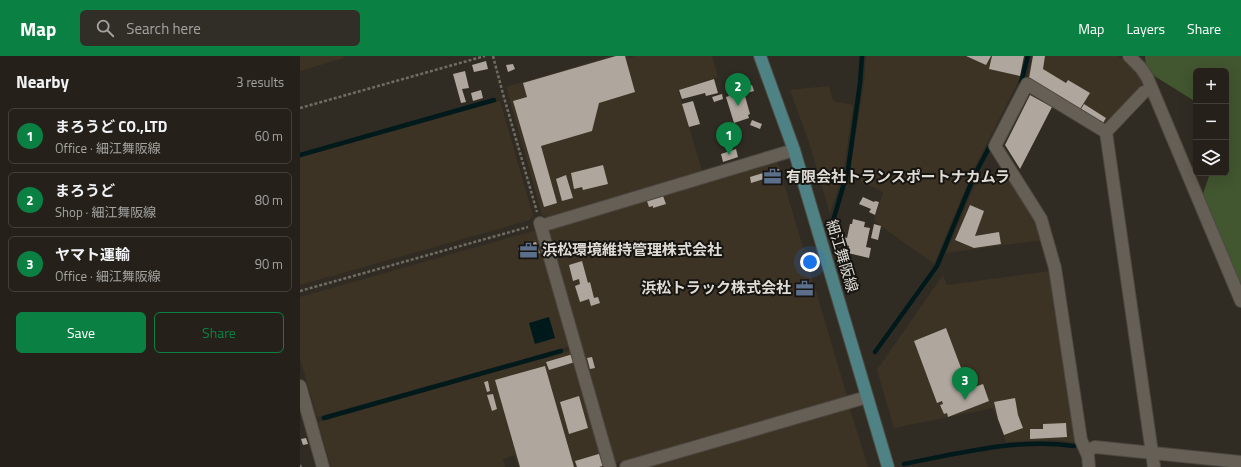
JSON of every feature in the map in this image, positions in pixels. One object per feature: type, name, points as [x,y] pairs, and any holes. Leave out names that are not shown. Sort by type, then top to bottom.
[{"type":"main road","name":"細江舞阪線","points":[[760,56],[794,150],[888,467]]},
{"type":"street","points":[[1130,56],[1141,68],[1152,89],[1241,301]]},
{"type":"street","points":[[1089,467],[1088,456],[1081,440],[1055,268],[1041,219],[995,146],[1027,84],[1106,132]]},
{"type":"street","points":[[1106,132],[1144,92],[1152,89]]},
{"type":"street","points":[[1106,132],[1154,467]]},
{"type":"street","points":[[610,467],[540,224],[794,150]]},
{"type":"street","points":[[300,386],[323,467]]},
{"type":"street","points":[[626,467],[867,397]]},
{"type":"street","points":[[1086,451],[1095,447],[1241,462]]},
{"type":"path","points":[[300,108],[485,56]]},
{"type":"path","points":[[300,291],[540,224],[493,56]]},
{"type":"shaded area","points":[[300,56],[343,56],[344,58],[300,71]]},
{"type":"shaded area","points":[[611,56],[628,56],[629,58],[635,56],[712,56],[718,77],[678,90],[702,171],[548,218],[542,215],[506,87]]},
{"type":"shaded area","points":[[866,56],[1025,56],[1020,78],[972,173],[934,264],[874,221],[883,192],[849,176],[864,83]]},
{"type":"shaded area","points":[[1032,56],[1118,56],[1137,72],[1144,83],[1104,125],[1027,79]]},
{"type":"shaded area","points":[[829,86],[833,101],[853,105],[844,169],[830,214],[809,142],[790,90]]},
{"type":"shaded area","points":[[500,101],[533,215],[530,220],[300,285],[300,157]]},
{"type":"shaded area","points":[[777,160],[847,396],[614,464],[548,234],[551,228]]},
{"type":"shaded area","points":[[1008,175],[1037,221],[1042,240],[946,253],[978,177]]},
{"type":"shaded area","points":[[533,231],[539,234],[571,346],[317,417],[300,358],[300,297]]},
{"type":"shaded area","points":[[1051,271],[1077,443],[1056,440],[1006,442],[993,408],[894,428],[877,370],[943,275],[947,285]]},
{"type":"shaded area","points":[[572,350],[605,467],[518,467],[514,455],[503,459],[505,467],[331,467],[318,422]]},
{"type":"shaded area","points":[[850,409],[868,467],[650,467],[787,427]]},
{"type":"green space","points":[[1145,56],[1241,56],[1241,287],[1203,194],[1209,176],[1229,176],[1229,68],[1193,68],[1193,100],[1156,77],[1148,68]]},
{"type":"water","points":[[549,317],[555,338],[535,344],[529,323]]},
{"type":"building","points":[[616,56],[625,56],[635,92],[599,103],[592,131],[541,146],[557,203],[544,207],[513,101],[527,97],[523,83]]},
{"type":"building","points":[[966,56],[991,56],[986,65]]},
{"type":"building","points":[[992,56],[1024,56],[1020,76],[989,69]]},
{"type":"building","points":[[1033,56],[1045,56],[1043,69],[1066,83],[1068,80],[1090,93],[1080,109],[1029,78]]},
{"type":"building","points":[[486,61],[488,69],[474,72],[472,65]]},
{"type":"building","points":[[513,64],[515,69],[508,72],[506,65]]},
{"type":"building","points":[[465,71],[469,88],[462,89],[466,102],[461,103],[453,74]]},
{"type":"building","points":[[714,79],[718,93],[706,96],[705,93],[682,99],[679,90]]},
{"type":"building","points":[[752,85],[754,91],[744,94],[742,88]]},
{"type":"building","points":[[737,87],[739,93],[741,92],[742,97],[745,96],[750,114],[748,115],[749,118],[734,123],[726,97],[729,96],[727,90]]},
{"type":"building","points":[[481,90],[483,98],[473,101],[471,93]]},
{"type":"building","points":[[722,94],[723,99],[714,102],[712,97]]},
{"type":"building","points":[[1030,95],[1052,107],[1020,169],[1005,145]]},
{"type":"building","points":[[693,101],[700,124],[689,127],[682,104]]},
{"type":"building","points":[[1084,104],[1106,118],[1103,123],[1081,109]]},
{"type":"building","points":[[752,120],[762,124],[760,129],[750,125]]},
{"type":"building","points":[[736,149],[738,157],[723,162],[721,154]]},
{"type":"building","points":[[603,165],[608,184],[583,190],[582,187],[574,189],[571,173]]},
{"type":"building","points":[[779,169],[782,181],[767,185],[764,173]]},
{"type":"building","points":[[763,173],[764,179],[751,183],[750,177]]},
{"type":"building","points":[[566,175],[573,198],[562,201],[556,179]]},
{"type":"building","points":[[663,196],[666,204],[653,208],[653,206],[649,207],[647,201]]},
{"type":"building","points":[[863,197],[874,202],[879,202],[875,215],[869,212],[871,209],[859,204]]},
{"type":"building","points":[[970,205],[984,211],[975,236],[999,232],[1001,244],[974,248],[955,240]]},
{"type":"building","points":[[853,219],[865,222],[864,227],[870,228],[866,247],[871,248],[869,258],[848,253],[849,246],[842,244],[844,237],[847,238],[850,224],[852,224]]},
{"type":"building","points":[[874,224],[881,226],[878,240],[871,238]]},
{"type":"building","points":[[536,242],[540,253],[521,257],[518,248]]},
{"type":"building","points":[[582,261],[594,298],[598,297],[600,303],[591,306],[589,299],[580,302],[575,286],[580,284],[579,279],[573,281],[569,265]]},
{"type":"building","points":[[809,281],[812,292],[798,296],[795,285]]},
{"type":"building","points":[[784,286],[786,291],[777,294],[775,289]]},
{"type":"building","points":[[946,328],[969,389],[983,384],[989,401],[948,417],[947,413],[944,414],[940,405],[943,404],[942,401],[937,403],[914,341]]},
{"type":"building","points":[[573,354],[575,362],[549,370],[546,362]]},
{"type":"building","points":[[592,357],[595,368],[590,369],[587,358]]},
{"type":"building","points":[[545,366],[574,467],[520,467],[495,380]]},
{"type":"building","points":[[488,381],[490,391],[487,392],[484,382]]},
{"type":"building","points":[[493,394],[497,409],[492,411],[487,395]]},
{"type":"building","points":[[579,396],[588,428],[569,434],[560,402]]},
{"type":"building","points":[[1015,398],[1018,415],[1023,428],[1004,435],[994,402]]},
{"type":"building","points":[[1066,423],[1067,437],[1030,439],[1030,429],[1043,429],[1043,424]]},
{"type":"building","points":[[306,438],[308,444],[303,445],[301,439]]},
{"type":"building","points":[[602,453],[605,465],[599,467],[577,467],[575,461]]},
{"type":"waterway","points":[[833,221],[848,170],[860,83],[862,56]]},
{"type":"waterway","points":[[1021,83],[1028,56]]},
{"type":"waterway","points":[[300,155],[494,100]]},
{"type":"waterway","points":[[875,352],[937,266],[975,174],[992,142]]},
{"type":"waterway","points":[[324,418],[561,351]]},
{"type":"waterway","points":[[904,464],[967,451],[1010,445],[1053,444],[1074,446]]},
{"type":"place","name":"まろうど","points":[[738,106]]},
{"type":"place","name":"まろうど CO.,LTD","points":[[729,155]]},
{"type":"place","name":"有限会社トランスポートナカムラ","points":[[773,177]]},
{"type":"place","name":"浜松環境維持管理株式会社","points":[[529,250]]},
{"type":"place","name":"浜松トラック株式会社","points":[[804,288]]},
{"type":"place","name":"ヤマト運輸","points":[[965,400]]}]
